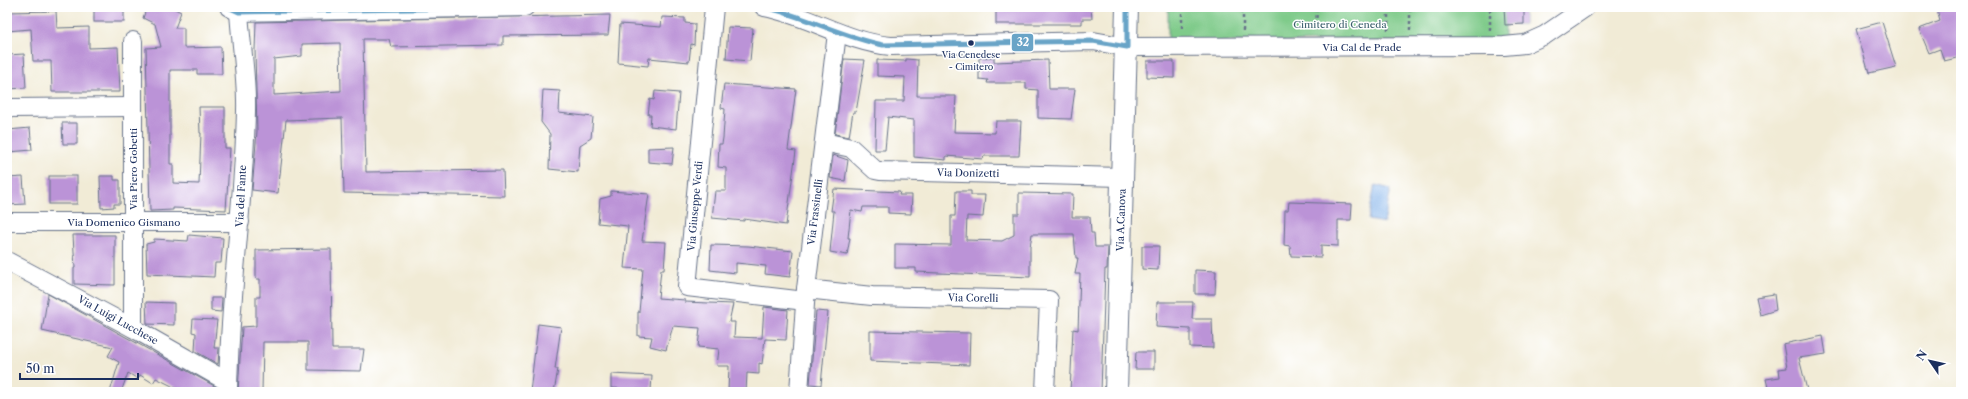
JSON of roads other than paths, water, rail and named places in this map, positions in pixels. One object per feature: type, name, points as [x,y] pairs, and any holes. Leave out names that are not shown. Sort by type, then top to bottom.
[{"type":"street","points":[[233,9],[525,7]]},
{"type":"street","name":"Via Giuseppe Verdi","points":[[714,7],[688,287],[805,295]]},
{"type":"street","name":"Via Cal de Prade","points":[[764,7],[788,13],[858,40],[891,46],[1093,41],[1127,47],[1504,46],[1525,44],[1545,35],[1586,7]]},
{"type":"street","name":"Via A.Canova","points":[[1116,392],[1127,7]]},
{"type":"street","name":"Via del Fante","points":[[228,387],[229,348],[240,222],[246,110],[233,9]]},
{"type":"street","name":"Via Frassinelli","points":[[799,392],[805,295],[837,33]]},
{"type":"street","name":"Via Piero Gobetti","points":[[133,41],[133,328]]},
{"type":"street","points":[[7,108],[133,107]]},
{"type":"street","name":"Via Donizetti","points":[[824,142],[851,148],[875,170],[880,171],[1122,177]]},
{"type":"street","name":"Via Domenico Gismano","points":[[7,222],[240,222]]},
{"type":"street","name":"Via Luigi Lucchese","points":[[7,261],[133,328],[228,387]]},
{"type":"street","name":"Via Corelli","points":[[805,295],[1049,300],[1045,392]]},
{"type":"water","points":[[1375,185],[1391,189],[1384,223],[1368,220]]},
{"type":"place","name":"Via Cenedese - Cimitero","points":[[971,43]]},
{"type":"park label","name":"Cimitero di Ceneda","points":[[1340,24]]}]
